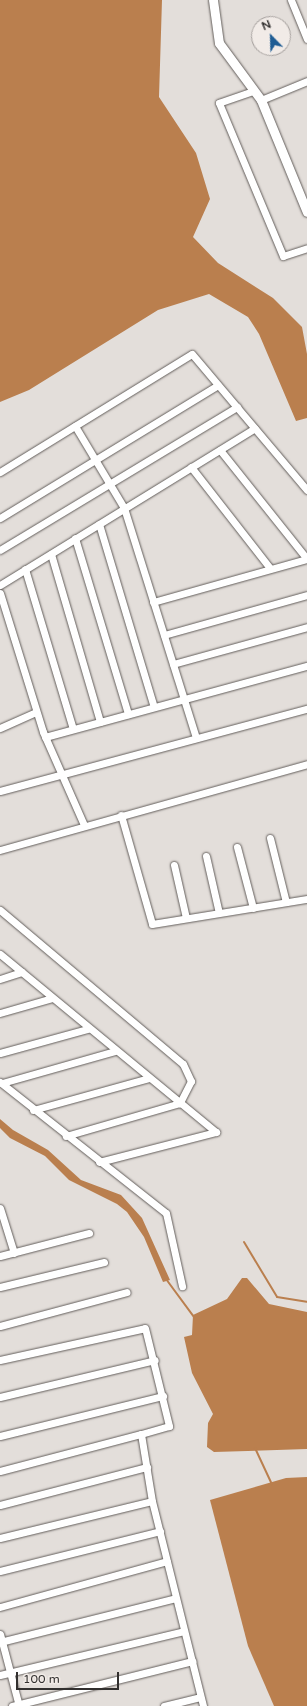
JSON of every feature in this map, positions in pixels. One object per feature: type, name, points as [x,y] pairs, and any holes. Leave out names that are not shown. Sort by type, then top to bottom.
[{"type":"street","points":[[213,0],[219,43],[260,100],[307,212]]},
{"type":"street","points":[[290,0],[307,39]]},
{"type":"street","points":[[260,100],[307,81]]},
{"type":"street","points":[[253,91],[219,103],[283,256],[307,248]]},
{"type":"street","points":[[0,472],[192,354],[307,490]]},
{"type":"street","points":[[0,518],[96,461],[218,385]]},
{"type":"street","points":[[0,550],[237,406]]},
{"type":"street","points":[[75,426],[124,508],[196,738]]},
{"type":"street","points":[[0,585],[255,428]]},
{"type":"street","points":[[154,602],[270,568],[307,559],[220,450]]},
{"type":"street","points":[[191,468],[270,568]]},
{"type":"street","points":[[99,524],[154,707]]},
{"type":"street","points":[[75,538],[128,714]]},
{"type":"street","points":[[50,554],[100,722]]},
{"type":"street","points":[[25,569],[73,729]]},
{"type":"street","points":[[0,593],[45,737],[60,774],[84,825]]},
{"type":"street","points":[[164,635],[307,595]]},
{"type":"street","points":[[173,664],[307,627]]},
{"type":"street","points":[[45,737],[307,666]]},
{"type":"street","points":[[0,791],[307,709]]},
{"type":"street","points":[[1,726],[36,712]]},
{"type":"street","points":[[0,850],[84,825],[307,764]]},
{"type":"street","points":[[120,815],[152,924],[307,899]]},
{"type":"street","points":[[270,838],[286,902]]},
{"type":"street","points":[[238,847],[253,908]]},
{"type":"street","points":[[206,856],[219,913]]},
{"type":"street","points":[[174,864],[186,918]]},
{"type":"street","points":[[0,910],[183,1064],[191,1082],[180,1103],[66,1136]]},
{"type":"street","points":[[0,954],[88,1029],[216,1132],[99,1162]]},
{"type":"street","points":[[0,979],[22,972]]},
{"type":"street","points":[[0,1013],[52,998]]},
{"type":"street","points":[[0,1053],[88,1029]]},
{"type":"street","points":[[1,1082],[115,1051]]},
{"type":"street","points":[[33,1110],[149,1078]]},
{"type":"street","points":[[1,1082],[33,1110],[166,1213],[182,1286]]},
{"type":"street","points":[[0,1208],[14,1253]]},
{"type":"street","points":[[0,1256],[89,1233]]},
{"type":"street","points":[[0,1287],[104,1262]]},
{"type":"street","points":[[0,1326],[127,1292]]},
{"type":"street","points":[[0,1360],[145,1328],[155,1360],[169,1426],[0,1471]]},
{"type":"street","points":[[0,1397],[155,1360]]},
{"type":"street","points":[[0,1436],[163,1396]]},
{"type":"street","points":[[141,1434],[152,1501],[203,1706]]},
{"type":"street","points":[[0,1505],[147,1467]]},
{"type":"street","points":[[0,1538],[152,1501]]},
{"type":"street","points":[[0,1571],[160,1531]]},
{"type":"street","points":[[0,1607],[167,1561]]},
{"type":"street","points":[[1,1642],[176,1598]]},
{"type":"street","points":[[0,1675],[184,1631]]},
{"type":"street","points":[[0,1634],[17,1705],[192,1661]]},
{"type":"street","points":[[164,1706],[200,1697]]},
{"type":"shaded area","points":[[0,0],[162,0],[159,97],[196,153],[210,199],[193,237],[218,263],[273,298],[302,327],[307,354],[307,418],[296,421],[259,334],[248,317],[209,294],[158,310],[29,390],[0,402]]},
{"type":"shaded area","points":[[0,1119],[13,1130],[48,1150],[81,1180],[121,1195],[142,1218],[170,1280],[163,1282],[144,1237],[127,1212],[117,1204],[69,1180],[45,1156],[10,1138],[0,1128]]},
{"type":"shaded area","points":[[242,1278],[247,1278],[269,1304],[307,1312],[307,1449],[214,1452],[207,1447],[208,1423],[213,1414],[192,1373],[184,1337],[192,1335],[193,1315],[227,1299]]},
{"type":"shaded area","points":[[307,1477],[307,1706],[274,1706],[248,1646],[210,1500],[286,1478]]},
{"type":"waterway","points":[[244,1242],[277,1297],[307,1302]]},
{"type":"waterway","points":[[166,1279],[194,1317]]},
{"type":"waterway","points":[[255,1448],[272,1484]]}]
